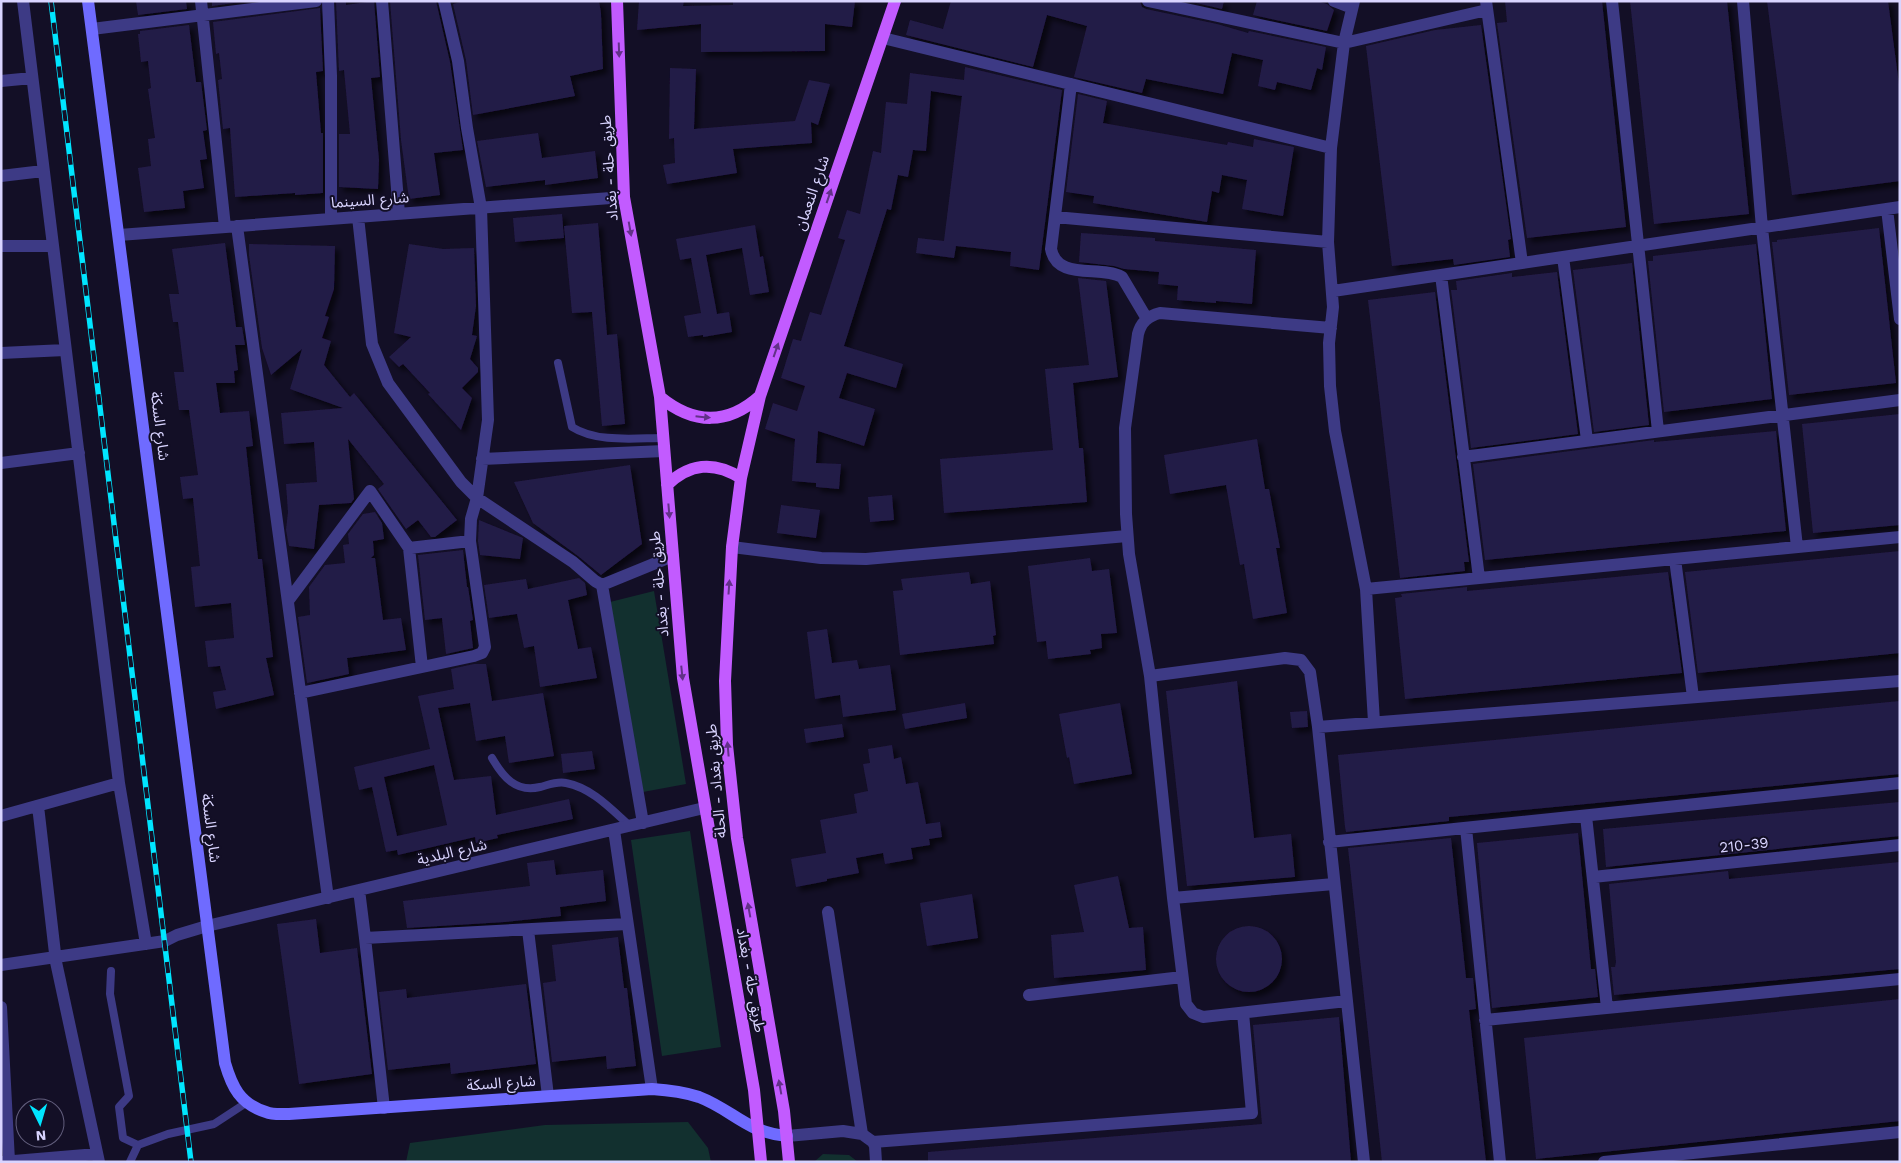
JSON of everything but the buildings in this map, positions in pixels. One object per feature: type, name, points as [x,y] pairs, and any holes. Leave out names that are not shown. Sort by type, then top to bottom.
[{"type":"main road","name":"طريق حلة - بغداد","points":[[617,1],[624,197],[660,397],[682,678],[754,1090],[761,1162]]},
{"type":"main road","name":"شارع النعمان","points":[[760,396],[895,1]]},
{"type":"main road","points":[[660,397],[683,413],[710,418],[725,417],[738,412],[760,396]]},
{"type":"main road","name":"طريق بغداد - الحلة","points":[[760,396],[741,478],[732,547],[724,682],[727,745],[736,838],[787,1136],[789,1162]]},
{"type":"main road","points":[[667,485],[686,471],[703,467],[720,468],[741,478]]},
{"type":"street","points":[[23,1],[119,783],[146,944]]},
{"type":"street","name":"شارع السكة","points":[[88,1],[225,1063],[231,1085],[246,1102],[266,1113],[290,1114],[652,1089],[676,1091],[698,1097],[719,1107],[758,1131],[787,1136]]},
{"type":"street","points":[[201,1],[231,226],[288,601],[328,898]]},
{"type":"street","points":[[92,29],[316,1]]},
{"type":"street","points":[[328,1],[332,76],[331,219]]},
{"type":"street","points":[[382,1],[399,214]]},
{"type":"street","points":[[300,693],[474,656],[482,653],[485,647],[470,541],[471,520],[477,498],[488,420],[481,208],[466,128],[458,61],[444,1]]},
{"type":"street","points":[[1148,1],[1344,43],[1487,6],[1522,263]]},
{"type":"street","points":[[1334,1],[1353,4],[1344,43],[1331,148],[1328,242],[1333,291],[1329,363],[1332,408],[1366,588],[1374,722]]},
{"type":"street","points":[[1612,1],[1658,431]]},
{"type":"street","points":[[1743,1],[1762,228],[1798,547]]},
{"type":"street","points":[[883,38],[1331,148]]},
{"type":"street","points":[[1,81],[32,78]]},
{"type":"street","points":[[1071,84],[1051,249],[1057,262],[1069,269],[1114,274],[1122,277],[1147,319]]},
{"type":"street","points":[[1,176],[43,171]]},
{"type":"street","name":"شارع السينما","points":[[119,235],[624,197]]},
{"type":"street","points":[[1333,291],[1900,207]]},
{"type":"street","points":[[1887,209],[1900,319]]},
{"type":"street","points":[[358,217],[372,344],[388,383],[461,482],[477,498],[573,562],[602,585],[643,823]]},
{"type":"street","points":[[1055,217],[1328,242]]},
{"type":"street","points":[[1,246],[52,246]]},
{"type":"street","points":[[1564,257],[1587,440]]},
{"type":"street","points":[[1441,275],[1479,578]]},
{"type":"street","points":[[1331,328],[1160,314],[1147,319],[1138,334],[1126,414],[1124,450],[1127,536],[1150,676],[1186,1004],[1193,1013],[1203,1017],[1347,1001]]},
{"type":"street","points":[[1,352],[65,350]]},
{"type":"street","points":[[1464,456],[1900,400]]},
{"type":"street","points":[[482,458],[664,445]]},
{"type":"street","points":[[1,463],[79,453]]},
{"type":"street","points":[[288,601],[370,491],[409,548],[422,667]]},
{"type":"street","points":[[732,547],[821,558],[866,559],[1127,536]]},
{"type":"street","points":[[1366,588],[1900,537]]},
{"type":"street","points":[[409,548],[470,541]]},
{"type":"street","points":[[602,585],[673,556]]},
{"type":"street","points":[[1675,559],[1693,697]]},
{"type":"street","points":[[1150,676],[1285,658],[1301,660],[1310,672],[1318,727],[1364,1162]]},
{"type":"street","points":[[1318,727],[1900,681]]},
{"type":"street","points":[[1,816],[119,783]]},
{"type":"street","points":[[1329,842],[1900,783]]},
{"type":"street","points":[[1,1162],[98,1158],[56,957],[38,806]]},
{"type":"street","name":"شارع البلدية","points":[[1,965],[165,941],[177,935],[207,926],[704,808]]},
{"type":"street","points":[[1586,816],[1607,1008]]},
{"type":"street","points":[[1466,828],[1500,1162]]},
{"type":"street","points":[[614,830],[652,1089]]},
{"type":"street","name":"210-39","points":[[1593,877],[1900,845]]},
{"type":"street","points":[[1173,898],[1334,884]]},
{"type":"street","points":[[359,890],[384,1108]]},
{"type":"street","points":[[828,912],[868,1138],[875,1146],[876,1162]]},
{"type":"street","points":[[365,938],[627,924]]},
{"type":"street","points":[[528,930],[548,1096]]},
{"type":"street","points":[[1029,995],[1182,977]]},
{"type":"street","points":[[1486,1020],[1900,979]]},
{"type":"street","points":[[1,1007],[9,1161]]},
{"type":"street","points":[[787,1136],[843,1131],[868,1138],[1252,1113],[1243,1013]]},
{"type":"street","points":[[1604,1162],[1900,1132]]},
{"type":"lane","points":[[558,363],[572,427],[579,432],[664,445]]},
{"type":"lane","points":[[492,758],[501,773],[511,783],[521,788],[538,788],[550,784],[566,783],[600,799],[630,826]]},
{"type":"lane","points":[[111,971],[110,994],[129,1096],[119,1107],[121,1130],[123,1138],[138,1145]]},
{"type":"lane","points":[[130,1162],[138,1145],[168,1134],[214,1124],[246,1102]]},
{"type":"green space","points":[[654,591],[686,784],[643,792],[610,602]]},
{"type":"green space","points":[[690,831],[721,1047],[662,1056],[631,840]]},
{"type":"green space","points":[[688,1122],[708,1148],[711,1162],[406,1162],[410,1143],[545,1125]]},
{"type":"green space","points":[[823,1154],[849,1155],[858,1162],[814,1162]]},
{"type":"railway","points":[[51,1],[191,1162]]}]
